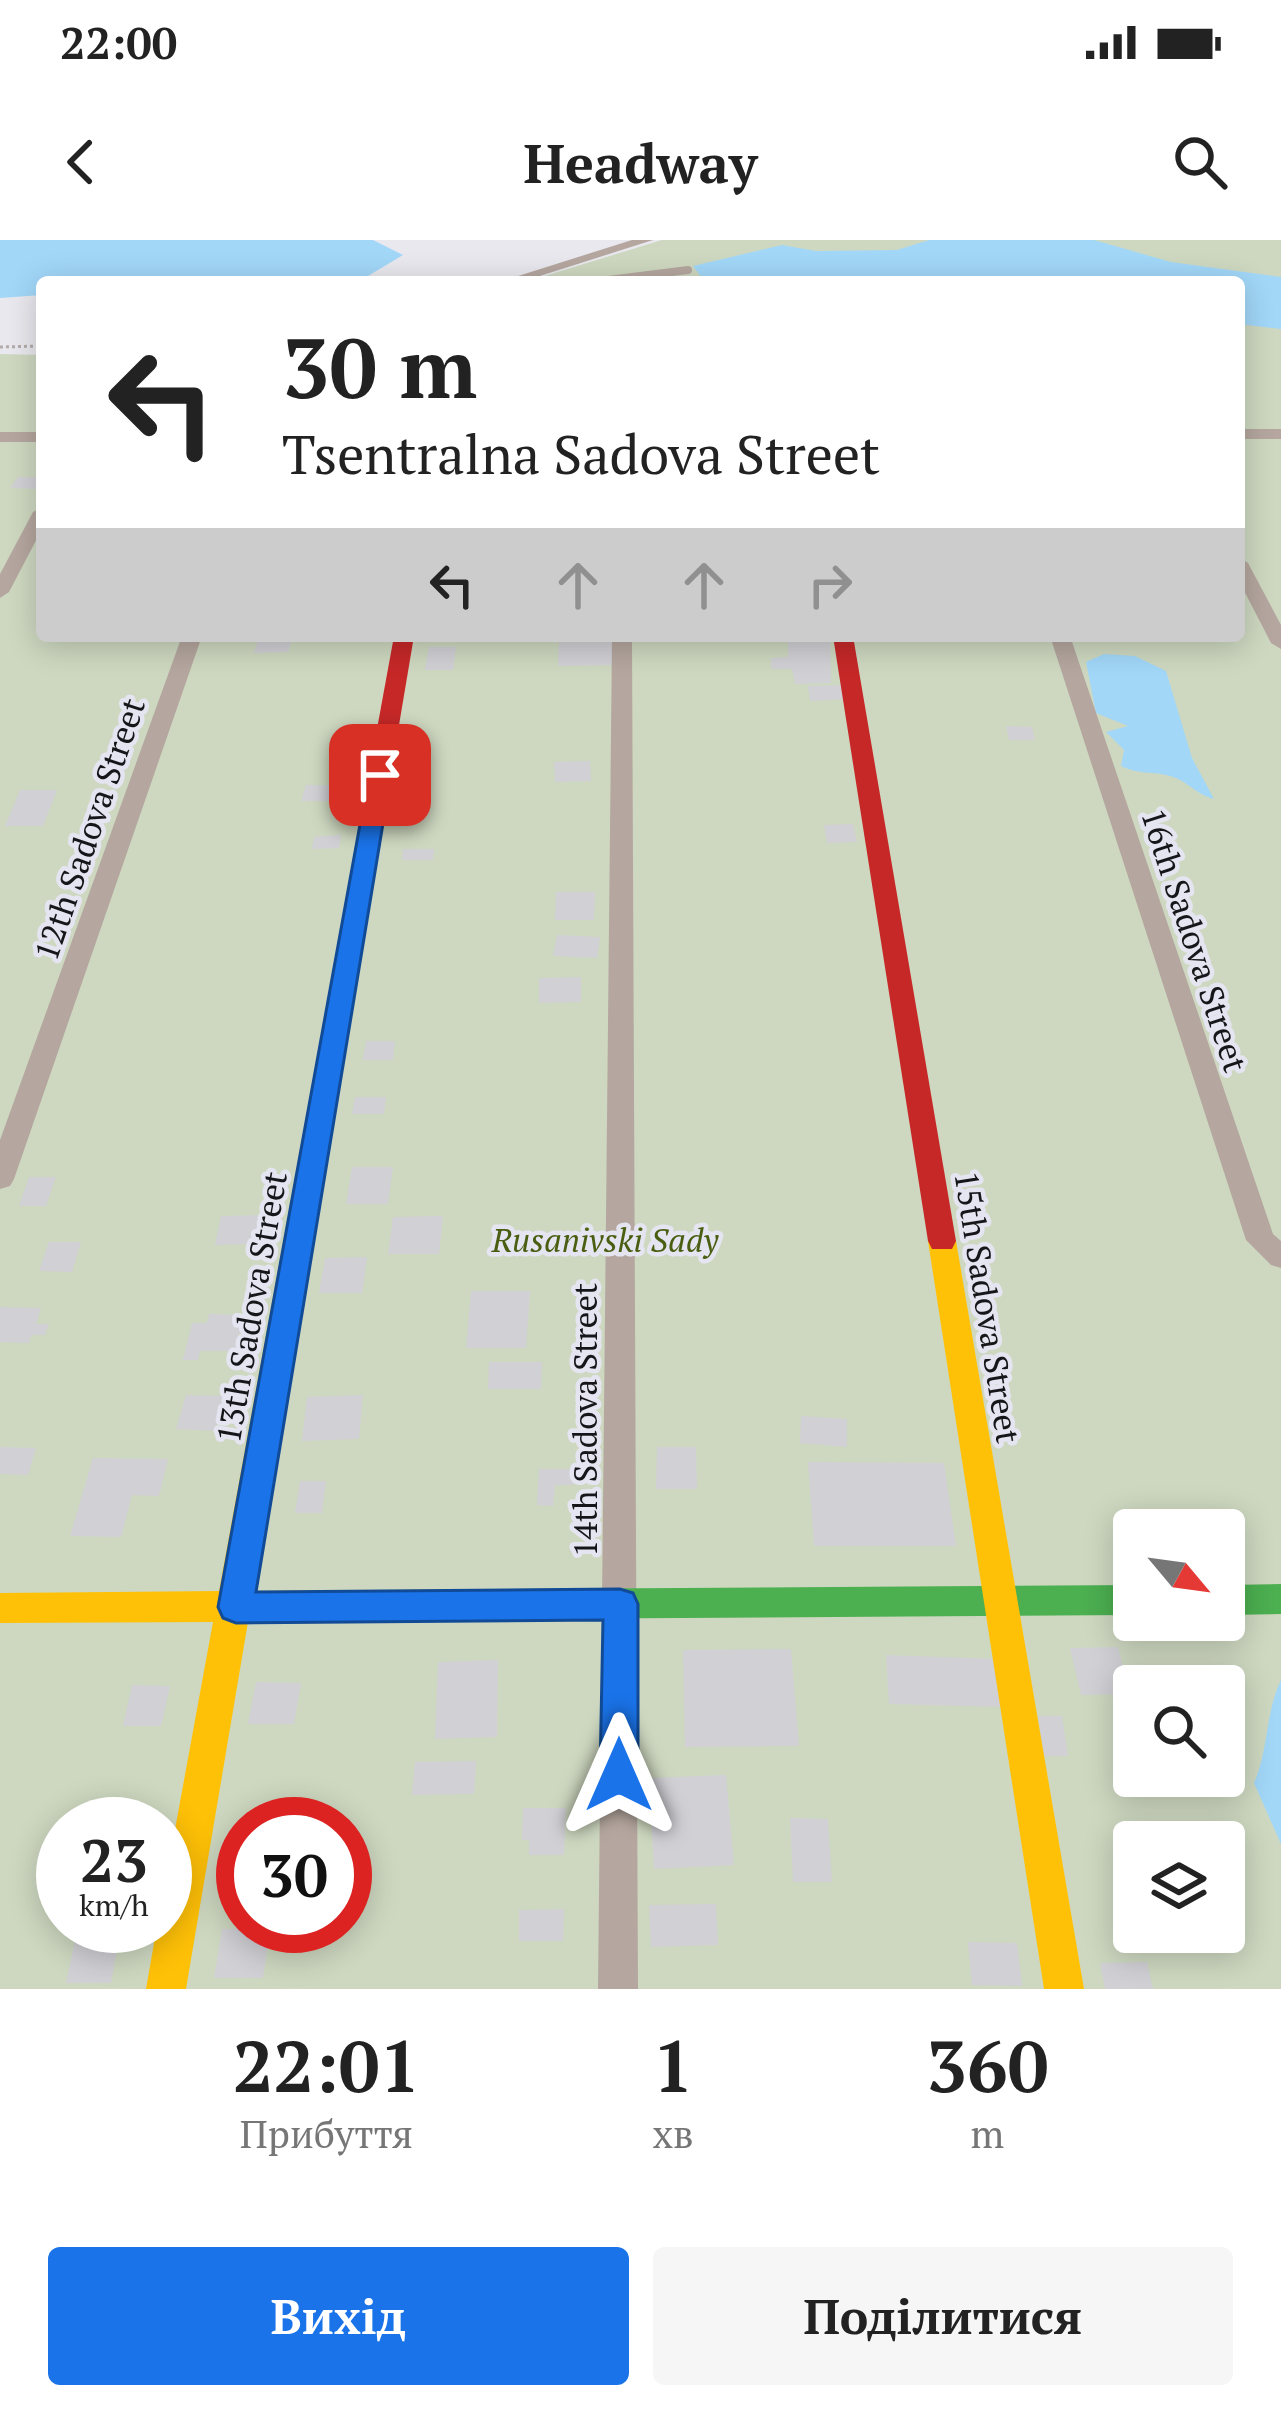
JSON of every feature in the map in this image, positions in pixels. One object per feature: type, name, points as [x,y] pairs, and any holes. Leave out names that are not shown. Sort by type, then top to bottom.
[{"type":"street","points":[[526,276],[646,240]]},
{"type":"street","points":[[1245,434],[1281,434]]},
{"type":"street","points":[[0,437],[36,437]]},
{"type":"street","points":[[0,592],[36,523]]},
{"type":"street","points":[[1245,574],[1281,643]]},
{"type":"street","name":"12th Sadova Street","points":[[0,1179],[190,642]]},
{"type":"street","name":"13th Sadova Street","points":[[166,1989],[403,642]]},
{"type":"street","name":"14th Sadova Street","points":[[618,1989],[622,642]]},
{"type":"street","name":"15th Sadova Street","points":[[844,642],[1064,1989]]},
{"type":"street","name":"16th Sadova Street","points":[[1062,642],[1260,1240],[1281,1257]]},
{"type":"street","points":[[1245,1600],[1281,1599]]},
{"type":"street","points":[[0,1608],[1113,1600]]},
{"type":"lane","points":[[640,276],[688,270]]},
{"type":"path","points":[[0,347],[36,346]]},
{"type":"green space","name":"Rusanivski Sady","points":[[662,240],[1281,240],[1281,1989],[0,1989],[0,354],[36,355],[36,642],[1245,642],[1245,276],[545,276]]},
{"type":"water","points":[[0,240],[373,240],[403,255],[368,276],[36,276],[36,295],[0,298]]},
{"type":"water","points":[[929,240],[1094,240],[1171,262],[1281,277],[1281,329],[1245,325],[1245,276],[700,276],[693,266],[782,245],[816,251],[897,250]]},
{"type":"water","points":[[1104,654],[1135,656],[1166,671],[1192,758],[1214,799],[1176,778],[1121,766],[1124,750],[1106,732],[1128,726],[1096,713],[1086,662]]},
{"type":"water","points":[[1281,1680],[1281,1844],[1254,1783]]},
{"type":"building","points":[[18,477],[35,477],[36,489],[10,488]]},
{"type":"building","points":[[257,642],[291,642],[288,652],[254,653]]},
{"type":"building","points":[[559,642],[612,642],[613,665],[558,666]]},
{"type":"building","points":[[788,642],[830,642],[831,683],[795,684],[792,669],[771,669],[771,658],[788,657]]},
{"type":"building","points":[[429,647],[456,647],[453,670],[425,670]]},
{"type":"building","points":[[845,685],[846,699],[810,701],[808,686]]},
{"type":"building","points":[[1006,726],[1032,727],[1035,740],[1009,740]]},
{"type":"building","points":[[590,761],[591,781],[555,782],[554,762]]},
{"type":"building","points":[[306,785],[347,786],[342,801],[301,801]]},
{"type":"building","points":[[20,790],[57,790],[43,826],[5,826]]},
{"type":"building","points":[[853,824],[857,842],[827,843],[824,825]]},
{"type":"building","points":[[341,835],[339,848],[312,849],[314,837]]},
{"type":"building","points":[[403,849],[434,849],[433,860],[402,860]]},
{"type":"building","points":[[556,892],[595,892],[594,920],[555,920]]},
{"type":"building","points":[[557,935],[600,937],[597,958],[553,956]]},
{"type":"building","points":[[581,977],[581,1002],[539,1003],[539,978]]},
{"type":"building","points":[[366,1041],[395,1041],[393,1060],[363,1060]]},
{"type":"building","points":[[355,1097],[386,1097],[384,1114],[352,1114]]},
{"type":"building","points":[[352,1167],[393,1167],[388,1204],[346,1204]]},
{"type":"building","points":[[29,1177],[56,1177],[46,1206],[19,1206]]},
{"type":"building","points":[[263,1215],[258,1244],[215,1245],[221,1216]]},
{"type":"building","points":[[443,1216],[439,1254],[388,1254],[393,1217]]},
{"type":"building","points":[[49,1242],[81,1242],[72,1272],[39,1271]]},
{"type":"building","points":[[367,1257],[362,1293],[319,1293],[325,1258]]},
{"type":"building","points":[[471,1291],[530,1291],[526,1348],[466,1348]]},
{"type":"building","points":[[0,1307],[41,1308],[36,1324],[49,1324],[45,1335],[31,1335],[29,1343],[0,1342]]},
{"type":"building","points":[[209,1314],[244,1315],[235,1351],[200,1351],[198,1360],[183,1360],[192,1323],[207,1323]]},
{"type":"building","points":[[489,1362],[542,1362],[541,1389],[488,1389]]},
{"type":"building","points":[[186,1395],[223,1396],[215,1431],[176,1429]]},
{"type":"building","points":[[363,1395],[359,1439],[302,1441],[307,1397]]},
{"type":"building","points":[[801,1416],[847,1419],[847,1447],[800,1443]]},
{"type":"building","points":[[0,1447],[36,1448],[28,1475],[0,1474]]},
{"type":"building","points":[[657,1447],[696,1447],[697,1489],[656,1489]]},
{"type":"building","points":[[93,1458],[168,1459],[159,1496],[132,1495],[121,1537],[70,1536]]},
{"type":"building","points":[[808,1462],[944,1463],[956,1546],[814,1546]]},
{"type":"building","points":[[539,1469],[574,1469],[573,1485],[555,1485],[553,1506],[537,1505]]},
{"type":"building","points":[[300,1481],[326,1481],[322,1513],[295,1513]]},
{"type":"building","points":[[1118,1647],[1123,1665],[1113,1665],[1113,1694],[1081,1695],[1070,1648]]},
{"type":"building","points":[[791,1649],[799,1746],[685,1747],[683,1650]]},
{"type":"building","points":[[886,1655],[998,1659],[1003,1707],[889,1704]]},
{"type":"building","points":[[498,1660],[497,1737],[435,1739],[438,1662]]},
{"type":"building","points":[[256,1682],[301,1683],[294,1724],[248,1724]]},
{"type":"building","points":[[132,1685],[170,1686],[161,1726],[123,1726]]},
{"type":"building","points":[[1038,1716],[1062,1716],[1068,1756],[1044,1756]]},
{"type":"building","points":[[476,1761],[474,1794],[412,1795],[415,1762]]},
{"type":"building","points":[[726,1775],[734,1865],[654,1869],[649,1778]]},
{"type":"building","points":[[523,1808],[566,1808],[564,1855],[529,1855],[529,1840],[522,1840]]},
{"type":"building","points":[[790,1818],[828,1819],[832,1882],[793,1882]]},
{"type":"building","points":[[716,1904],[718,1945],[651,1947],[649,1905]]},
{"type":"building","points":[[564,1909],[563,1941],[519,1941],[519,1910]]},
{"type":"building","points":[[968,1942],[1017,1943],[1022,1986],[972,1985]]},
{"type":"building","points":[[72,1953],[116,1953],[111,1983],[66,1983]]},
{"type":"building","points":[[218,1953],[266,1953],[263,1978],[214,1978]]},
{"type":"building","points":[[1147,1962],[1153,1989],[1105,1989],[1100,1963]]},
{"type":"traffic: fast","points":[[1245,1600],[1281,1599]]},
{"type":"traffic: fast","points":[[513,1604],[1113,1600]]},
{"type":"traffic: slow","points":[[166,1989],[331,1052]]},
{"type":"traffic: slow","points":[[942,1241],[1064,1989]]},
{"type":"traffic: slow","points":[[0,1608],[513,1604]]},
{"type":"traffic: jam","points":[[331,1052],[403,642]]},
{"type":"traffic: jam","points":[[844,642],[942,1241]]},
{"type":"route","points":[[380,775],[236,1607],[620,1604],[619,1775]]}]
